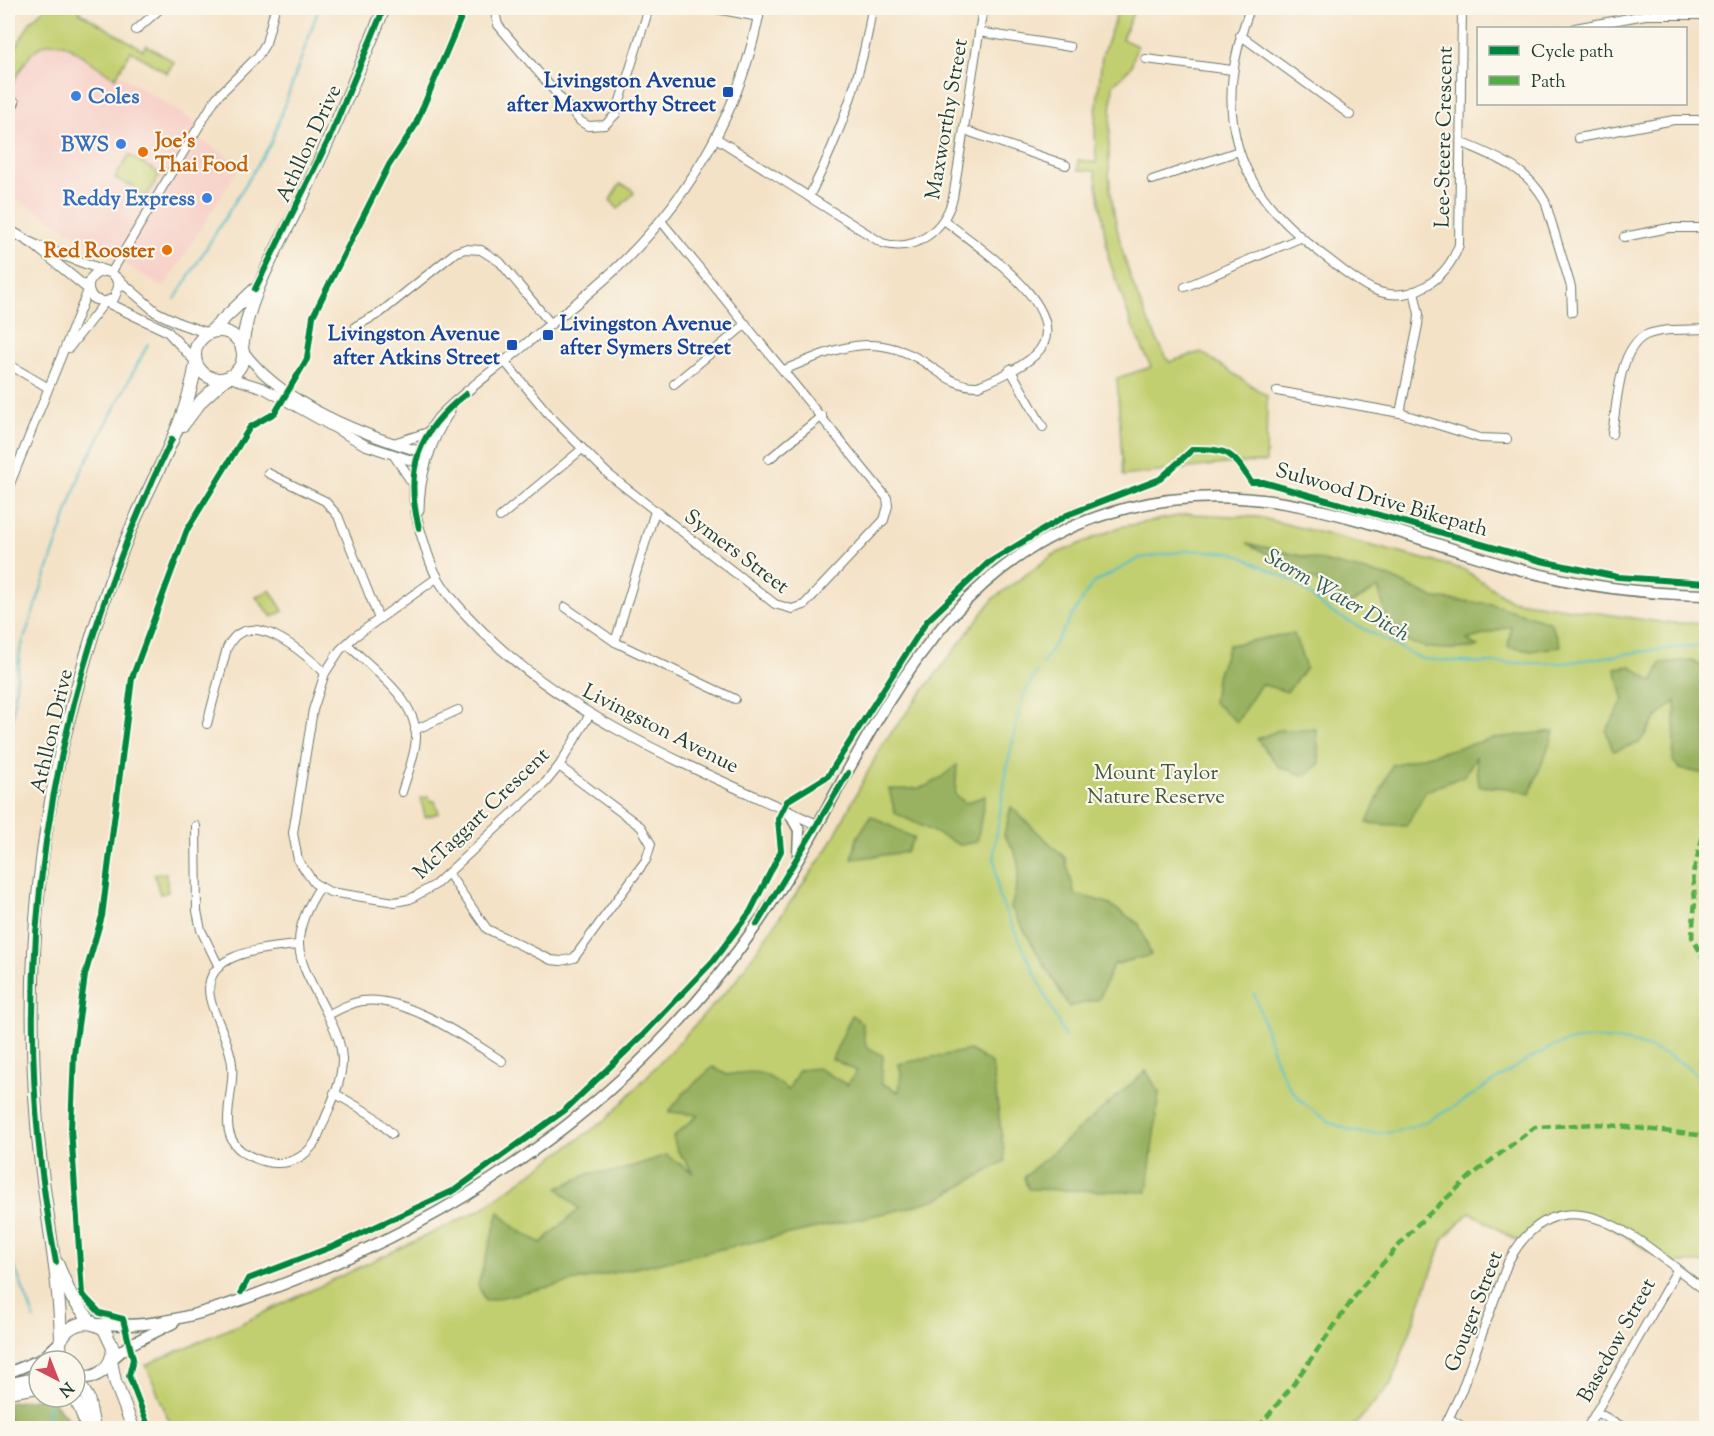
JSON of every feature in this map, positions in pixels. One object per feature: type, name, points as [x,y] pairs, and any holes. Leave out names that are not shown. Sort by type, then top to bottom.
[{"type":"main road","name":"Athllon Drive","points":[[242,348],[244,326],[255,289],[330,139],[384,8]]},
{"type":"main road","name":"Athllon Drive","points":[[209,333],[255,289]]},
{"type":"main road","points":[[219,331],[229,333],[242,348],[240,366],[228,377],[208,377],[196,362],[197,345],[209,333],[219,331]]},
{"type":"main road","name":"Athllon Drive","points":[[60,1349],[56,1262],[43,1186],[36,1122],[33,1056],[37,930],[52,796],[82,669],[124,546],[190,393],[196,362]]},
{"type":"main road","name":"Athllon Drive","points":[[172,439],[202,400],[228,377]]},
{"type":"main road","points":[[87,1376],[96,1376],[105,1370],[111,1360],[129,1345],[186,1317],[265,1291],[347,1260],[453,1204],[522,1160],[601,1098],[678,1022],[757,924],[798,859],[900,683],[958,607],[986,581],[1032,548],[1078,524],[1128,508],[1200,497],[1236,497],[1293,502],[1349,516],[1514,568],[1615,588],[1707,595]]},
{"type":"main road","points":[[789,812],[800,836],[798,859]]},
{"type":"main road","name":"Athllon Drive","points":[[56,1262],[72,1298],[94,1324],[104,1329],[110,1338],[113,1348],[111,1360]]},
{"type":"main road","points":[[8,1373],[42,1359],[72,1327],[82,1323],[141,1325],[186,1317]]},
{"type":"main road","points":[[111,1360],[120,1397],[133,1428]]},
{"type":"main road","points":[[8,1384],[27,1380]]},
{"type":"main road","points":[[8,1392],[27,1389]]},
{"type":"main road","points":[[87,1396],[94,1428]]},
{"type":"main road","points":[[80,1409],[87,1428]]},
{"type":"street","points":[[136,30],[161,8]]},
{"type":"street","points":[[8,487],[47,387],[63,355],[91,278],[111,274],[216,98],[258,56],[266,43],[275,8]]},
{"type":"street","points":[[494,8],[498,25],[576,118],[597,127],[605,125],[616,114],[649,8]]},
{"type":"street","points":[[711,8],[760,12]]},
{"type":"street","points":[[809,197],[836,139],[851,99],[872,8]]},
{"type":"street","name":"Maxworthy Street","points":[[716,138],[868,236],[889,245],[925,239],[944,220],[953,198],[983,8]]},
{"type":"street","name":"Lee-Steere Crescent","points":[[1250,8],[1240,35],[1232,70],[1230,100],[1239,151],[1253,181],[1268,204],[1300,238],[1372,289],[1394,294],[1414,291],[1434,282],[1445,272],[1459,245],[1462,8]]},
{"type":"street","name":"Livingston Avenue","points":[[419,528],[420,495],[426,465],[424,453],[428,432],[445,410],[616,269],[661,221],[691,181],[716,138],[747,64],[760,12]]},
{"type":"street","points":[[1580,27],[1645,15],[1707,15]]},
{"type":"street","points":[[980,32],[1070,47]]},
{"type":"street","points":[[1240,35],[1350,115]]},
{"type":"street","points":[[1146,59],[1232,70]]},
{"type":"street","points":[[8,114],[15,102]]},
{"type":"street","points":[[1578,138],[1674,120],[1707,120]]},
{"type":"street","points":[[964,130],[1066,165]]},
{"type":"street","points":[[1461,142],[1518,168],[1538,189],[1545,201],[1571,287],[1572,312]]},
{"type":"street","points":[[1152,180],[1239,151]]},
{"type":"street","points":[[784,370],[835,348],[869,344],[905,352],[952,381],[968,387],[987,383],[1032,357],[1042,346],[1046,331],[1041,308],[1013,276],[944,220]]},
{"type":"street","name":"Symers Street","points":[[505,362],[581,450],[655,512],[775,604],[792,609],[804,605],[884,520],[888,506],[883,491],[661,221]]},
{"type":"street","points":[[1624,237],[1669,228],[1707,228]]},
{"type":"street","points":[[8,229],[33,244],[88,290],[94,299],[144,318],[167,332],[196,362]]},
{"type":"street","points":[[1185,287],[1300,238]]},
{"type":"street","points":[[33,244],[111,274],[146,305],[168,319],[209,333]]},
{"type":"street","points":[[356,326],[380,313],[452,254],[470,249],[491,255],[500,262],[550,324]]},
{"type":"street","points":[[63,355],[105,302],[114,298],[118,291],[111,274]]},
{"type":"street","points":[[1400,413],[1418,325],[1419,314],[1414,291]]},
{"type":"street","points":[[674,384],[746,324]]},
{"type":"street","points":[[1612,434],[1624,363],[1634,343],[1647,335],[1658,332],[1707,329]]},
{"type":"street","points":[[242,348],[258,370],[272,381],[336,421],[424,453]]},
{"type":"street","points":[[8,364],[47,387]]},
{"type":"street","points":[[1011,369],[1043,427]]},
{"type":"street","points":[[228,377],[263,388],[342,435],[426,465]]},
{"type":"street","points":[[1277,392],[1400,413],[1480,438],[1507,439]]},
{"type":"street","name":"Livingston Avenue","points":[[466,394],[445,418],[424,453],[416,461],[412,483],[413,505],[419,528],[438,577],[461,609],[501,649],[544,684],[590,714],[620,732],[818,825]]},
{"type":"street","points":[[769,459],[822,416]]},
{"type":"street","points":[[393,443],[412,440],[428,432]]},
{"type":"street","points":[[500,517],[581,450]]},
{"type":"street","points":[[393,454],[412,483]]},
{"type":"street","points":[[268,473],[319,497],[338,516],[379,619]]},
{"type":"street","points":[[615,642],[655,512]]},
{"type":"street","points":[[298,945],[249,950],[236,955],[219,967],[210,984],[209,995],[233,1066],[228,1132],[238,1148],[270,1163],[285,1163],[305,1155],[316,1141],[334,1093],[342,1059],[340,1045],[304,965],[298,945],[304,911],[320,887],[305,872],[298,860],[293,834],[313,710],[325,673],[347,644],[438,577]]},
{"type":"street","points":[[565,607],[615,642],[735,699]]},
{"type":"street","points":[[207,724],[227,648],[240,632],[252,630],[291,643],[325,673]]},
{"type":"street","points":[[347,644],[403,701],[410,712],[416,730],[415,750],[402,792]]},
{"type":"street","points":[[416,730],[458,710]]},
{"type":"street","name":"McTaggart Crescent","points":[[320,887],[341,896],[395,902],[423,894],[448,873],[559,766],[590,714]]},
{"type":"street","points":[[448,873],[478,920],[492,933],[551,960],[561,961],[574,958],[646,860],[651,844],[641,827],[559,766]]},
{"type":"street","points":[[196,826],[197,911],[201,930],[219,967]]},
{"type":"street","points":[[328,1015],[363,1001],[390,1004],[440,1022],[502,1061]]},
{"type":"street","points":[[334,1093],[372,1115],[392,1134]]},
{"type":"street","name":"Gouger Street","points":[[1444,1428],[1450,1419],[1508,1262],[1519,1242],[1537,1224],[1558,1216],[1579,1214],[1598,1218],[1617,1226],[1707,1291]]},
{"type":"street","name":"Basedow Street","points":[[1587,1428],[1677,1270]]},
{"type":"street","points":[[1596,1412],[1625,1428]]},
{"type":"street","points":[[1450,1419],[1465,1428]]},
{"type":"shaded area","points":[[46,28],[203,127],[198,138],[241,164],[164,288],[8,194],[8,91]]},
{"type":"green space","points":[[45,8],[83,8],[79,12],[143,50],[146,45],[174,62],[167,73],[131,51],[115,78],[66,45],[45,44],[30,56],[8,92],[8,61],[31,21]]},
{"type":"green space","points":[[1119,8],[1135,8],[1122,39],[1137,46],[1131,67],[1113,85],[1109,174],[1118,233],[1130,277],[1147,320],[1169,362],[1201,352],[1267,396],[1266,462],[1233,463],[1123,476],[1117,378],[1151,367],[1132,325],[1109,260],[1095,171],[1078,170],[1078,160],[1096,163],[1095,124],[1102,56]]},
{"type":"green space","points":[[129,155],[160,174],[146,197],[134,189],[132,184],[128,185],[115,178]]},
{"type":"green space","points":[[620,184],[630,188],[634,193],[618,209],[610,200]]},
{"type":"green space","name":"Mount Taylor Nature Reserve","points":[[1189,514],[1258,517],[1463,569],[1510,600],[1667,623],[1706,623],[1706,1263],[1667,1263],[1598,1218],[1558,1216],[1519,1242],[1470,1212],[1444,1238],[1391,1384],[1352,1428],[172,1428],[146,1365],[240,1324],[480,1210],[608,1118],[734,983],[828,848],[882,745],[994,598],[1053,555],[1120,527]]},
{"type":"green space","points":[[1247,543],[1390,577],[1433,598],[1491,604],[1550,622],[1561,646],[1531,651],[1508,647],[1511,626],[1467,640],[1478,647],[1437,649],[1417,645],[1395,632],[1388,621],[1378,588],[1350,604],[1314,580]]},
{"type":"green space","points":[[270,590],[283,611],[272,617],[256,597]]},
{"type":"green space","points":[[1294,634],[1306,668],[1287,692],[1261,684],[1237,722],[1213,702],[1216,679],[1229,645]]},
{"type":"green space","points":[[1692,660],[1706,669],[1706,774],[1680,769],[1673,761],[1676,701],[1657,717],[1639,743],[1613,751],[1606,731],[1624,700],[1615,668],[1631,666],[1653,682],[1661,663]]},
{"type":"green space","points":[[1316,729],[1320,763],[1306,776],[1279,767],[1257,739],[1279,730]]},
{"type":"green space","points":[[1554,731],[1530,794],[1508,788],[1479,786],[1476,757],[1464,776],[1426,791],[1406,826],[1367,823],[1392,765],[1495,738]]},
{"type":"green space","points":[[957,765],[955,795],[966,803],[985,796],[977,842],[960,845],[895,813],[889,789],[912,789],[926,786]]},
{"type":"green space","points":[[429,797],[431,801],[435,801],[439,813],[425,817],[421,798]]},
{"type":"green space","points":[[1011,807],[1065,858],[1075,894],[1107,903],[1139,924],[1151,955],[1113,965],[1099,999],[1069,1007],[1011,908],[1019,870],[1016,854],[1004,835]]},
{"type":"green space","points":[[871,816],[914,838],[906,852],[852,859],[857,838]]},
{"type":"green space","points":[[166,873],[168,892],[160,894],[154,874]]},
{"type":"green space","points":[[852,1015],[862,1023],[866,1046],[883,1056],[881,1083],[899,1092],[901,1071],[898,1064],[970,1050],[992,1064],[1005,1161],[940,1198],[903,1209],[485,1301],[478,1285],[499,1212],[516,1229],[541,1243],[579,1209],[558,1188],[591,1173],[616,1172],[666,1155],[694,1173],[677,1150],[673,1137],[698,1115],[669,1112],[683,1094],[713,1067],[727,1075],[746,1072],[760,1073],[788,1090],[799,1070],[818,1068],[847,1085],[857,1071],[832,1059]]},
{"type":"green space","points":[[1146,1071],[1159,1092],[1147,1192],[1028,1189],[1024,1177]]},
{"type":"green space","points":[[27,1400],[27,1409],[59,1409],[76,1428],[8,1428],[8,1403]]},
{"type":"waterway","points":[[175,299],[271,143],[319,8]]},
{"type":"waterway","points":[[8,757],[20,651],[81,472],[148,344]]},
{"type":"waterway","name":"Storm Water Ditch","points":[[1042,664],[1092,584],[1140,558],[1191,550],[1234,553],[1293,581],[1329,611],[1422,659],[1480,663],[1564,663],[1653,650],[1706,646]]},
{"type":"waterway","name":"Storm Water Ditch","points":[[1037,671],[1022,699],[1007,768],[994,850],[998,895],[1065,1037]]},
{"type":"waterway","points":[[1254,993],[1278,1065],[1293,1092],[1309,1108],[1328,1121],[1363,1133],[1391,1132],[1420,1124],[1448,1110],[1529,1059],[1555,1046],[1576,1040],[1609,1039],[1640,1045],[1676,1060],[1706,1083]]},
{"type":"waterway","points":[[8,1250],[35,1320]]},
{"type":"waterway","points":[[23,1428],[42,1421],[49,1413],[49,1409]]},
{"type":"marked path","points":[[1706,824],[1693,873],[1695,901],[1692,937],[1706,963]]},
{"type":"marked path","points":[[1258,1428],[1292,1386],[1360,1289],[1417,1225],[1472,1175],[1535,1127],[1599,1124],[1699,1135],[1706,1139]]},
{"type":"cycle path","points":[[255,289],[329,139],[384,8]]},
{"type":"cycle path","points":[[149,1428],[129,1376],[133,1359],[123,1319],[100,1313],[82,1294],[71,1129],[74,1054],[85,975],[102,916],[132,678],[187,530],[250,427],[275,413],[307,359],[313,316],[389,165],[415,126],[465,8]]},
{"type":"cycle path","points":[[419,528],[413,487],[419,453],[436,422],[466,394]]},
{"type":"cycle path","points":[[56,1262],[40,1156],[33,1050],[35,945],[46,841],[65,738],[93,636],[129,537],[172,439]]},
{"type":"cycle path","name":"Sulwood Drive Bikepath","points":[[241,1292],[248,1279],[334,1246],[455,1190],[565,1110],[643,1035],[713,961],[750,912],[781,851],[778,819],[787,801],[828,776],[927,621],[988,563],[1067,515],[1160,479],[1193,449],[1215,450],[1228,454],[1239,464],[1251,482],[1263,482],[1541,561],[1618,577],[1706,583]]},
{"type":"cycle path","points":[[757,924],[848,773]]},
{"type":"place","name":"Livingston Avenue after Maxworthy Street","points":[[728,92]]},
{"type":"place","name":"Coles","points":[[76,96]]},
{"type":"place","name":"BWS","points":[[121,144]]},
{"type":"place","name":"Joe's Thai Food","points":[[143,152]]},
{"type":"place","name":"Reddy Express","points":[[207,198]]},
{"type":"place","name":"Red Rooster","points":[[167,250]]},
{"type":"place","name":"Livingston Avenue after Symers Street","points":[[548,335]]},
{"type":"place","name":"Livingston Avenue after Atkins Street","points":[[512,345]]}]
